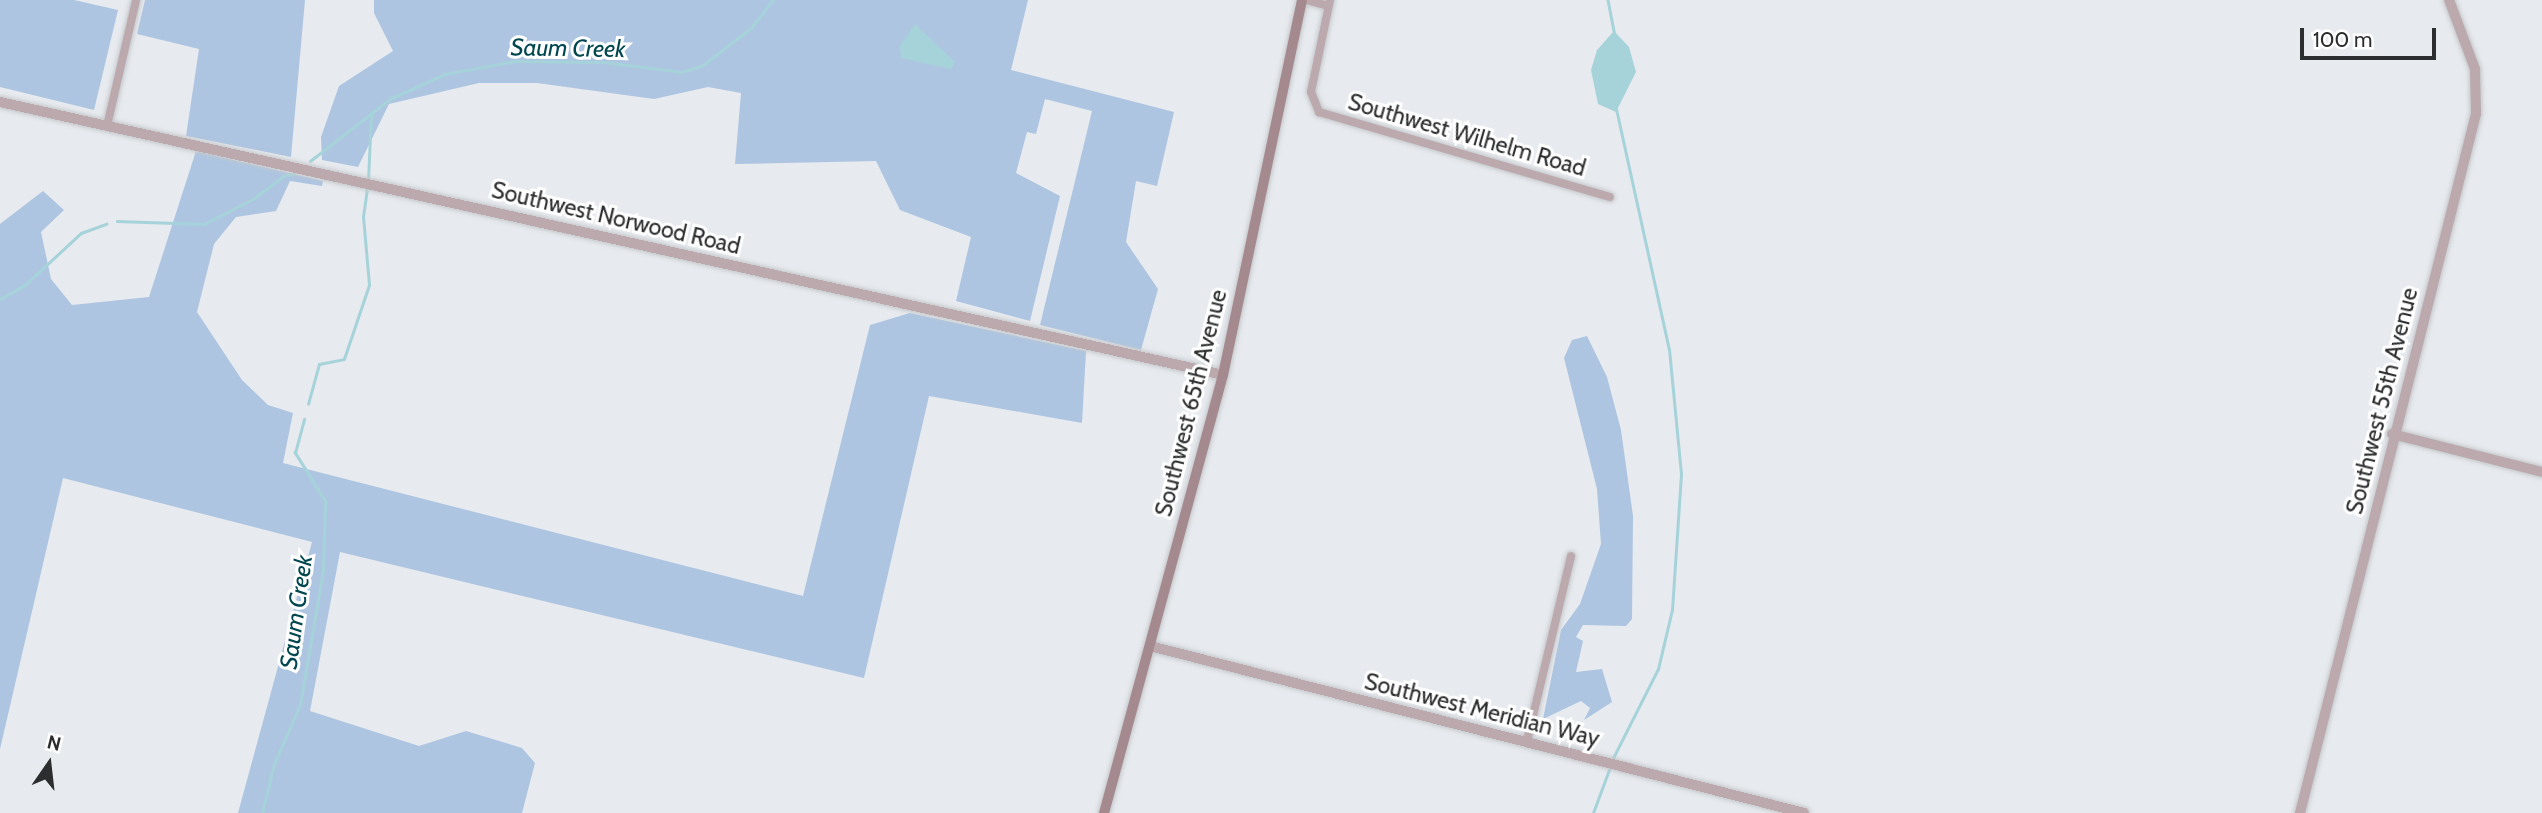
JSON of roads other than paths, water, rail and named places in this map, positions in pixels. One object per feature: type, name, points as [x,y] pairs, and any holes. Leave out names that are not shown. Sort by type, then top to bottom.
[{"type":"main road","name":"Southwest 65th Avenue","points":[[1104,813],[1223,375],[1304,0]]},
{"type":"street","points":[[107,126],[136,0]]},
{"type":"street","name":"Southwest Wilhelm Road","points":[[1304,0],[1329,3],[1311,92],[1319,112],[1610,197]]},
{"type":"street","name":"Southwest 55th Avenue","points":[[2300,813],[2392,434],[2478,103],[2475,69],[2449,0]]},
{"type":"street","name":"Southwest Norwood Road","points":[[0,102],[1223,375]]},
{"type":"street","points":[[2392,434],[2542,472]]},
{"type":"street","points":[[1527,741],[1571,556]]},
{"type":"street","name":"Southwest Meridian Way","points":[[1150,646],[1804,813]]},
{"type":"waterway","name":"Saum Creek","points":[[310,161],[390,99],[445,74],[515,61],[603,62],[682,72],[703,65],[751,28],[773,0]]},
{"type":"waterway","points":[[1608,0],[1614,32]]},
{"type":"waterway","points":[[1612,760],[1658,669],[1672,610],[1681,474],[1669,350],[1616,109]]},
{"type":"waterway","name":"Saum Creek","points":[[368,180],[371,113]]},
{"type":"waterway","points":[[117,221],[204,224],[253,199],[285,175],[294,174]]},
{"type":"waterway","name":"Saum Creek","points":[[308,404],[319,364],[344,359],[369,285],[363,217],[367,190]]},
{"type":"waterway","points":[[0,299],[25,285],[81,233],[106,224]]},
{"type":"waterway","name":"Saum Creek","points":[[262,813],[274,764],[300,705],[323,570],[325,501],[295,453],[304,419]]},
{"type":"waterway","points":[[1593,813],[1610,767]]}]
